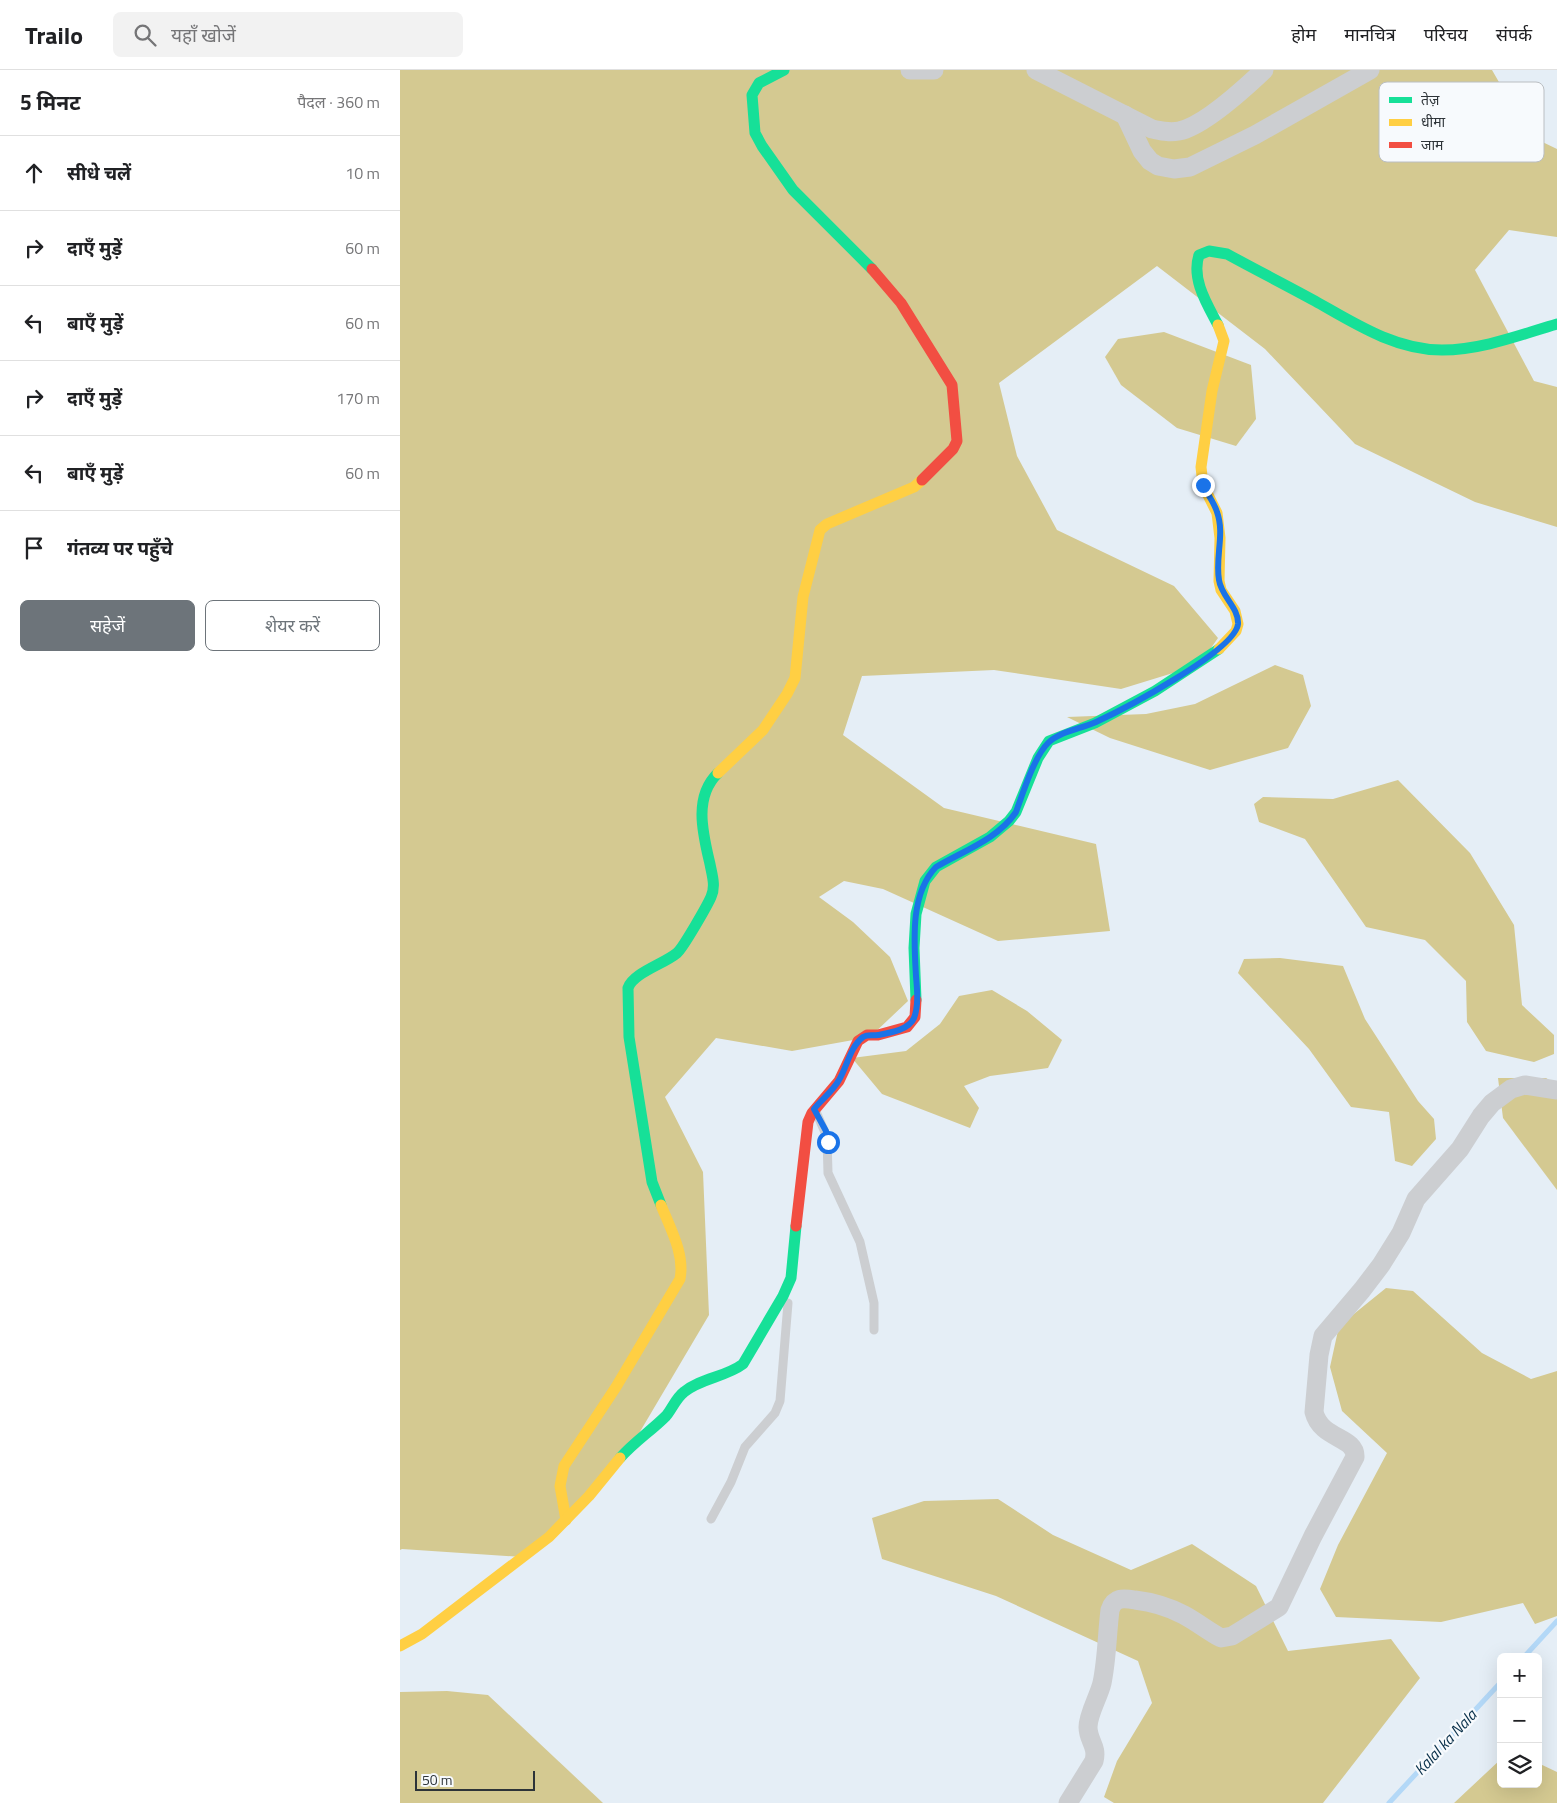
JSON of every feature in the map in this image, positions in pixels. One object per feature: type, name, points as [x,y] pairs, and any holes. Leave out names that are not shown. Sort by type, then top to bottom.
[{"type":"street","points":[[566,1520],[560,1490],[560,1475],[564,1466],[616,1387],[680,1279],[682,1271],[679,1253],[652,1182],[629,1037],[628,988],[630,982],[664,963],[678,952],[711,897],[714,884],[700,817],[706,789],[714,777],[764,730],[791,686],[797,670],[803,597],[820,530],[827,524],[914,487],[953,449],[957,441],[952,385],[900,303],[871,268],[793,190],[762,146],[756,133],[752,95],[759,83],[784,70]]},
{"type":"street","points":[[910,70],[934,70]]},
{"type":"street","points":[[1036,70],[1152,129],[1168,132],[1182,130],[1213,113],[1264,70]]},
{"type":"street","points":[[1125,115],[1142,151],[1150,161],[1158,166],[1174,169],[1190,167],[1255,135],[1370,70]]},
{"type":"street","points":[[400,1646],[422,1634],[537,1547],[589,1496],[629,1448],[666,1416],[683,1392],[691,1386],[738,1368],[743,1364],[789,1282],[793,1263],[804,1148],[808,1122],[814,1109],[839,1081],[858,1041],[866,1036],[878,1035],[907,1027],[914,1017],[917,990],[914,948],[916,914],[925,881],[930,873],[936,867],[994,834],[1010,820],[1016,812],[1038,758],[1049,742],[1095,723],[1154,691],[1218,650],[1236,631],[1238,624],[1235,611],[1221,590],[1219,581],[1220,538],[1218,512],[1203,485],[1201,468],[1207,417],[1224,341],[1222,332],[1197,282],[1194,266],[1197,257],[1207,250],[1216,250],[1227,254],[1371,330],[1405,346],[1420,350],[1443,350],[1481,345],[1557,324]]},
{"type":"street","points":[[1068,1803],[1096,1755],[1096,1750],[1088,1731],[1088,1724],[1102,1684],[1112,1603],[1120,1598],[1126,1598],[1160,1605],[1186,1616],[1221,1638],[1232,1636],[1279,1608],[1313,1536],[1355,1457],[1350,1444],[1326,1431],[1318,1424],[1314,1412],[1319,1355],[1323,1336],[1370,1280],[1401,1233],[1416,1199],[1460,1148],[1486,1108],[1506,1092],[1516,1087],[1530,1086],[1557,1090]]},
{"type":"lane","points":[[814,1109],[827,1136],[827,1169],[829,1177],[860,1242],[874,1304],[874,1330]]},
{"type":"lane","points":[[711,1519],[731,1482],[745,1447],[775,1412],[780,1401],[789,1282]]},
{"type":"shaded area","points":[[400,70],[1492,70],[1499,82],[1379,82],[1379,162],[1544,162],[1544,143],[1557,149],[1557,237],[1509,230],[1475,270],[1534,381],[1557,387],[1557,527],[1475,502],[1355,444],[1265,349],[1157,266],[999,383],[1017,456],[1057,530],[1174,586],[1218,638],[1199,665],[1121,689],[994,670],[862,676],[843,735],[944,808],[1096,844],[1110,931],[998,941],[883,889],[844,881],[819,897],[853,922],[890,957],[908,1001],[870,1037],[792,1051],[716,1038],[665,1097],[703,1172],[709,1315],[625,1457],[522,1557],[400,1550]]},
{"type":"shaded area","points":[[1164,332],[1251,365],[1256,419],[1236,446],[1177,428],[1121,385],[1105,357],[1118,339]]},
{"type":"shaded area","points":[[1275,665],[1303,675],[1311,706],[1288,748],[1210,770],[1110,738],[1067,717],[1146,714],[1195,704]]},
{"type":"shaded area","points":[[1398,780],[1470,853],[1514,925],[1522,1005],[1554,1035],[1554,1054],[1534,1062],[1486,1051],[1467,1022],[1466,981],[1425,940],[1366,927],[1305,839],[1259,822],[1254,804],[1263,797],[1333,799]]},
{"type":"shaded area","points":[[1280,958],[1343,966],[1365,1019],[1418,1101],[1434,1119],[1436,1139],[1412,1166],[1395,1161],[1389,1112],[1351,1107],[1309,1049],[1238,973],[1244,959]]},
{"type":"shaded area","points":[[992,990],[1027,1011],[1062,1040],[1048,1068],[990,1076],[964,1086],[979,1108],[970,1128],[882,1094],[852,1058],[906,1051],[940,1024],[959,996]]},
{"type":"shaded area","points":[[1498,1078],[1546,1078],[1557,1085],[1557,1190],[1503,1118]]},
{"type":"shaded area","points":[[1386,1288],[1413,1291],[1482,1353],[1531,1379],[1557,1371],[1557,1616],[1535,1624],[1523,1603],[1441,1622],[1336,1617],[1320,1589],[1338,1545],[1387,1453],[1342,1411],[1330,1367],[1339,1326]]},
{"type":"shaded area","points":[[998,1499],[1053,1535],[1131,1570],[1192,1544],[1256,1586],[1288,1651],[1391,1639],[1420,1678],[1323,1803],[1114,1803],[1104,1797],[1117,1761],[1152,1703],[1138,1661],[996,1596],[882,1559],[872,1518],[924,1501]]},
{"type":"shaded area","points":[[447,1691],[488,1695],[603,1803],[400,1803],[400,1692]]},
{"type":"shaded area","points":[[1497,1763],[1497,1788],[1542,1788],[1542,1765],[1557,1772],[1557,1803],[1454,1803]]},
{"type":"waterway","name":"Kalal ka Nala","points":[[1528,1653],[1557,1621]]},
{"type":"waterway","name":"Kalal ka Nala","points":[[1389,1803],[1497,1686]]},
{"type":"traffic: fast","points":[[784,70],[759,83],[752,95],[755,133],[793,190],[872,269]]},
{"type":"traffic: fast","points":[[1218,325],[1201,291],[1197,273],[1199,255],[1209,251],[1227,254],[1376,334],[1425,349],[1442,350],[1471,347],[1500,341],[1557,324]]},
{"type":"traffic: fast","points":[[916,1000],[914,948],[916,914],[925,881],[936,867],[990,837],[1009,821],[1016,812],[1038,758],[1049,741],[1095,723],[1155,691],[1219,649]]},
{"type":"traffic: fast","points":[[661,1205],[652,1182],[629,1037],[628,988],[642,973],[680,950],[711,897],[713,880],[702,816],[705,793],[718,773]]},
{"type":"traffic: fast","points":[[620,1458],[666,1416],[684,1392],[691,1387],[729,1372],[743,1364],[783,1296],[791,1278],[796,1226]]},
{"type":"traffic: slow","points":[[1218,325],[1224,341],[1212,391],[1201,467],[1203,485],[1217,513],[1220,538],[1219,581],[1221,590],[1235,611],[1238,624],[1236,631],[1219,649]]},
{"type":"traffic: slow","points":[[718,773],[763,730],[787,694],[795,678],[803,597],[820,530],[827,524],[914,487],[922,480]]},
{"type":"traffic: slow","points":[[566,1520],[560,1486],[564,1466],[616,1387],[680,1279],[679,1251],[661,1205]]},
{"type":"traffic: slow","points":[[400,1646],[422,1634],[549,1537],[589,1496],[620,1458]]},
{"type":"traffic: jam","points":[[872,269],[901,303],[952,385],[957,441],[953,449],[922,480]]},
{"type":"traffic: jam","points":[[796,1226],[808,1122],[812,1113],[839,1081],[858,1041],[867,1035],[878,1035],[907,1027],[915,1017],[916,1000]]},
{"type":"route","points":[[828,1142],[826,1131],[814,1109],[839,1081],[856,1044],[864,1036],[878,1035],[907,1027],[914,1017],[917,990],[914,948],[916,914],[925,881],[930,873],[936,867],[994,834],[1010,820],[1016,812],[1038,758],[1049,742],[1059,736],[1095,723],[1183,674],[1227,643],[1236,631],[1238,624],[1235,611],[1221,590],[1219,581],[1220,538],[1218,512],[1203,485]]}]
